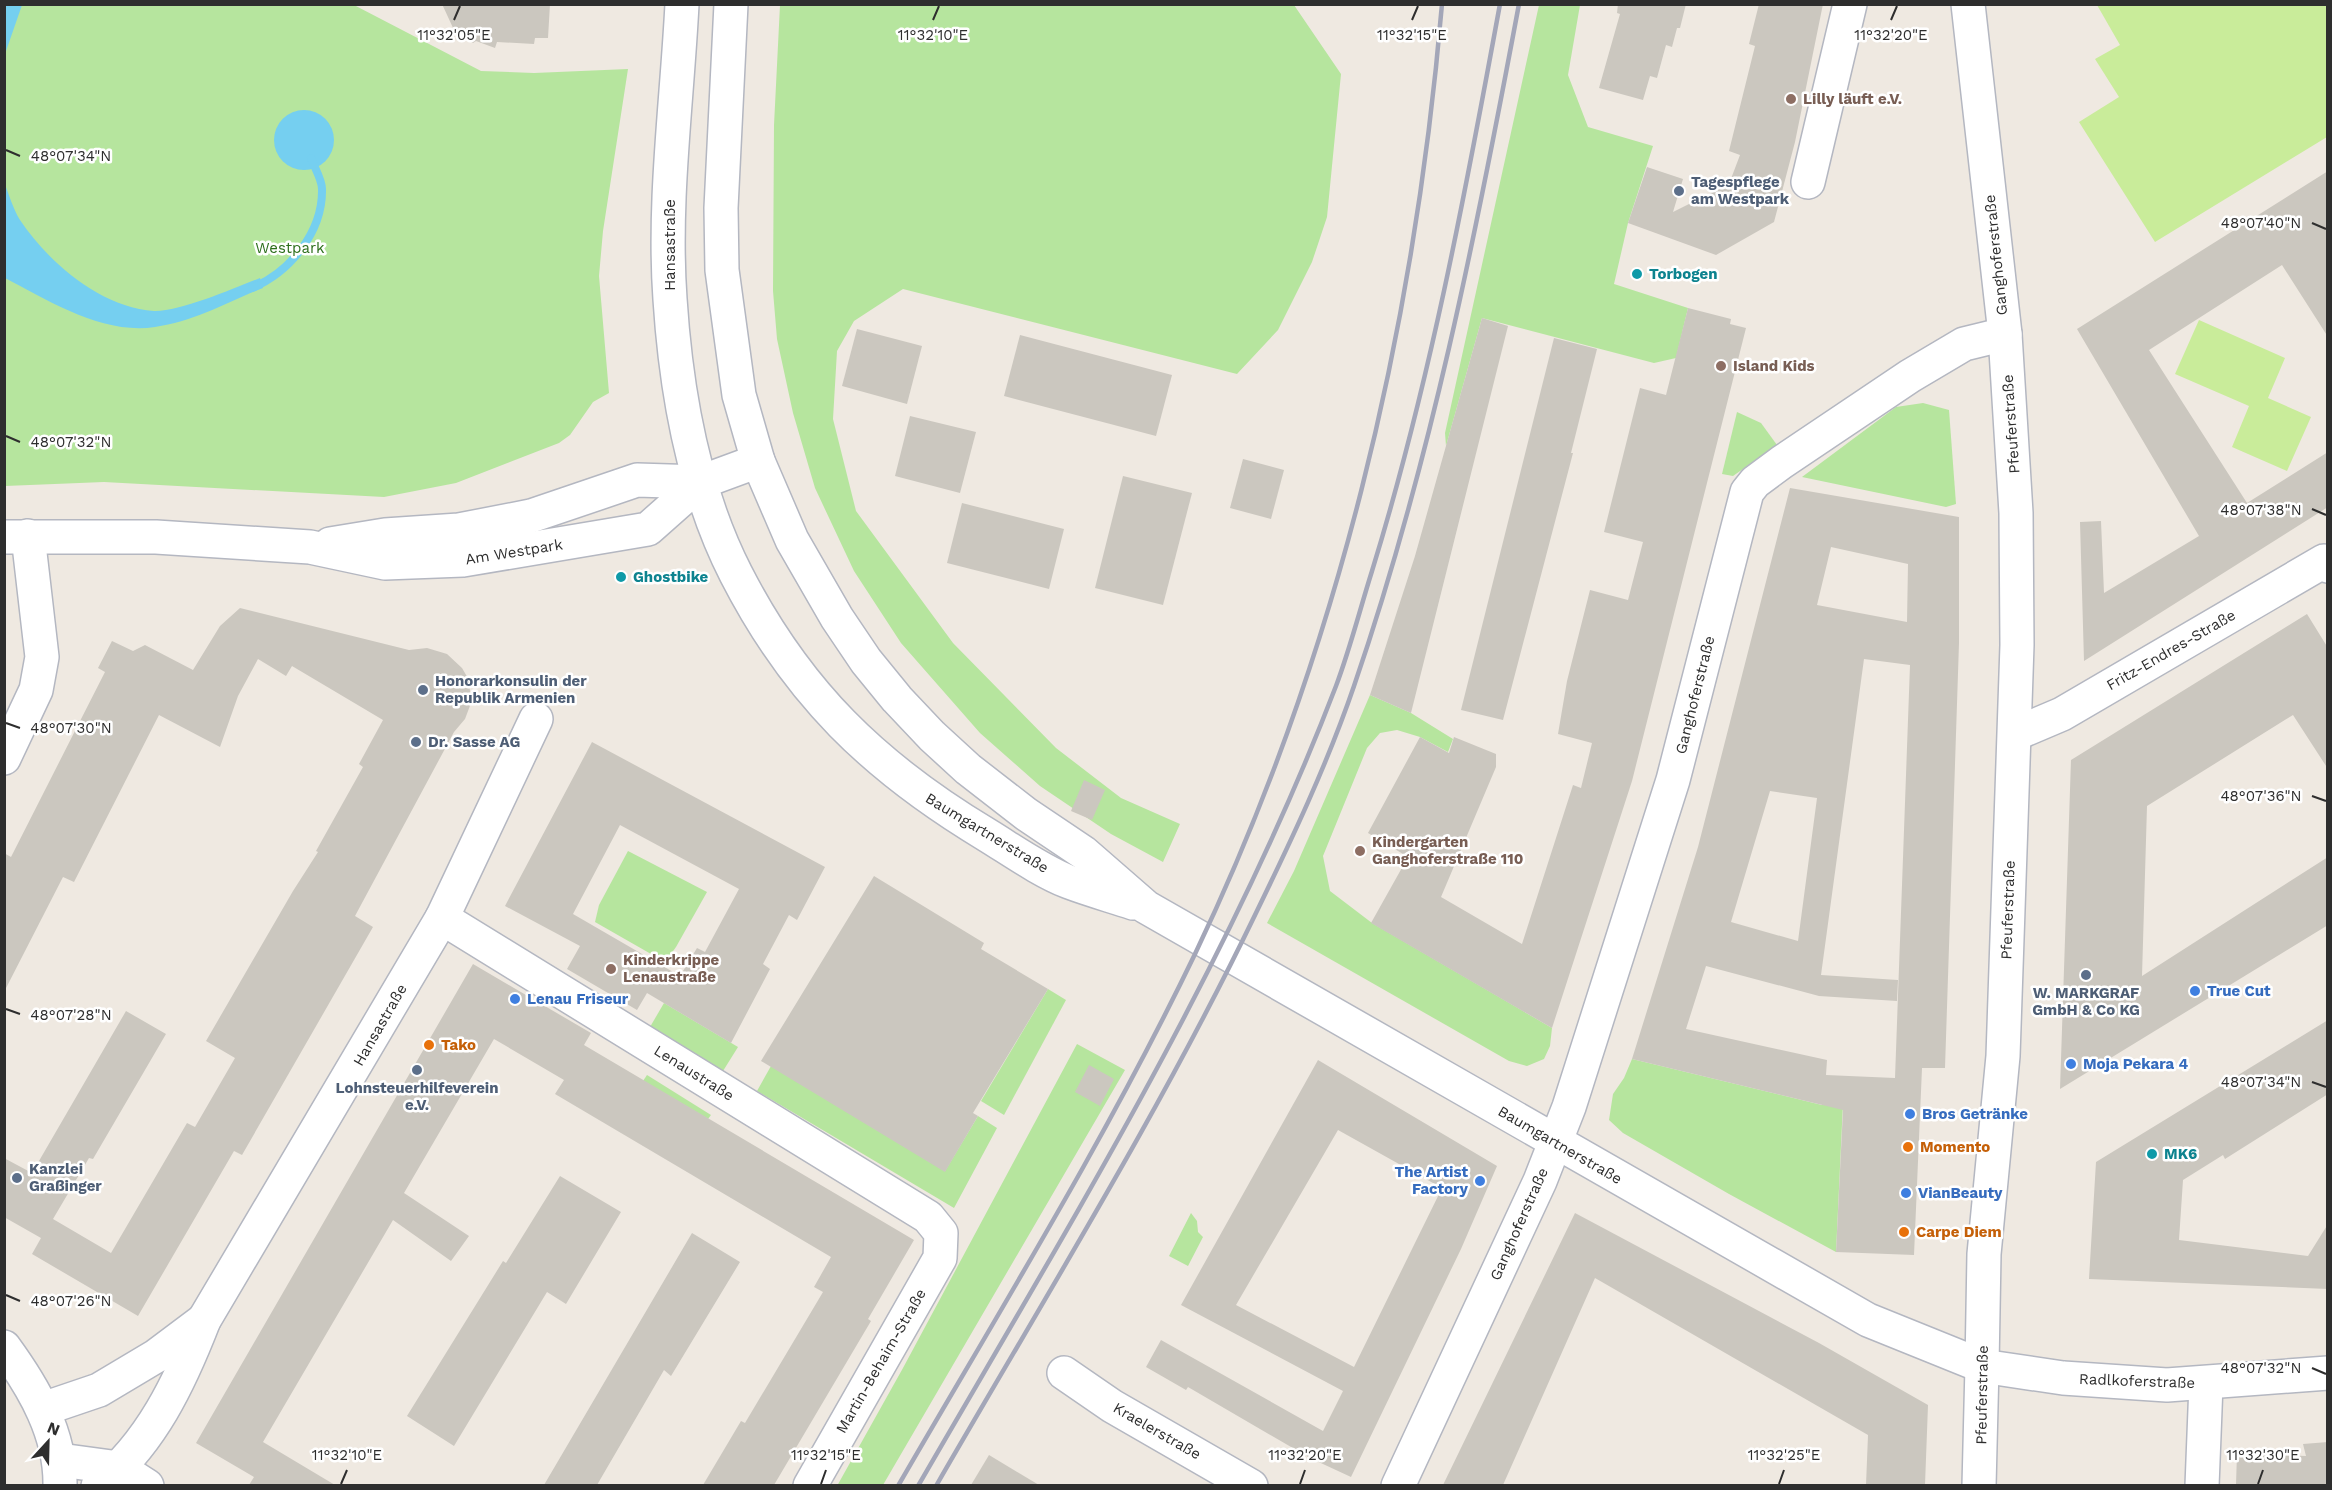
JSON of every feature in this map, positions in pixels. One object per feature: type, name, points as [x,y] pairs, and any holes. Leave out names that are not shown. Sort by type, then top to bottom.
[{"type":"street","name":"Hansastraße","points":[[682,4],[670,188],[669,296],[681,405],[701,482]]},
{"type":"street","points":[[731,4],[721,208],[722,270],[739,395],[758,461]]},
{"type":"street","points":[[1808,182],[1850,4]]},
{"type":"street","name":"Ganghoferstraße","points":[[1398,1485],[1540,1181],[1576,1087],[1673,780],[1747,492],[1755,482],[1798,451],[1910,376],[1964,344],[2005,334],[1968,4]]},
{"type":"street","name":"Pfeuferstraße","points":[[1979,1485],[1984,1254],[2003,1056],[2015,735],[2016,513],[2005,334]]},
{"type":"street","name":"Am Westpark","points":[[16,536],[156,537],[310,547],[386,563],[463,561],[648,529],[701,482],[758,461]]},
{"type":"street","name":"Baumgartnerstraße","points":[[758,461],[805,566],[843,627],[897,699],[968,769],[1026,814],[1084,853],[1146,907],[1858,1315],[1982,1366]]},
{"type":"street","name":"Am Westpark","points":[[310,547],[385,535],[459,530],[520,518],[637,480],[701,482]]},
{"type":"street","name":"Baumgartnerstraße","points":[[701,482],[735,572],[758,612],[819,701],[873,756],[934,803],[1067,881],[1146,907]]},
{"type":"street","points":[[4,758],[36,690],[42,657],[16,536]]},
{"type":"street","name":"Fritz-Endres-Straße","points":[[2015,735],[2062,714],[2326,563]]},
{"type":"street","name":"Hansastraße","points":[[109,1477],[142,1443],[175,1386],[204,1320],[442,918],[536,719]]},
{"type":"street","name":"Lenaustraße","points":[[442,918],[928,1217],[941,1233]]},
{"type":"street","name":"Martin-Behaim-Straße","points":[[810,1485],[940,1258],[941,1233]]},
{"type":"street","name":"Hansastraße","points":[[43,1409],[99,1390],[156,1356],[204,1320]]},
{"type":"street","points":[[4,1347],[43,1409],[60,1473],[109,1477],[147,1485]]},
{"type":"street","name":"Radlkoferstraße","points":[[1982,1366],[2090,1381],[2206,1384],[2328,1373]]},
{"type":"street","name":"Kraelerstraße","points":[[1064,1373],[1112,1406],[1251,1485]]},
{"type":"street","points":[[2202,1485],[2206,1384]]},
{"type":"green space","name":"Westpark","points":[[4,5],[354,5],[481,71],[534,73],[628,69],[603,231],[599,276],[609,393],[593,402],[570,435],[559,443],[456,483],[384,497],[104,482],[5,486]]},
{"type":"green space","points":[[780,5],[1294,5],[1341,74],[1327,217],[1312,262],[1278,330],[1237,374],[903,289],[854,321],[837,351],[833,419],[856,511],[953,643],[1056,748],[1121,798],[1180,824],[1163,862],[1111,834],[1040,786],[980,733],[901,643],[854,571],[815,488],[793,413],[777,339],[773,291],[774,125]]},
{"type":"green space","points":[[1539,5],[1580,5],[1568,75],[1588,127],[1653,146],[1628,223],[1614,284],[1688,308],[1676,358],[1654,363],[1482,318],[1446,446],[1445,433]]},
{"type":"green space","points":[[2097,5],[2327,5],[2327,137],[2155,242],[2079,122],[2119,97],[2095,59],[2120,45]]},
{"type":"green space","points":[[2199,320],[2285,358],[2268,398],[2311,417],[2287,471],[2232,447],[2249,406],[2175,374]]},
{"type":"green space","points":[[1923,403],[1949,410],[1956,504],[1946,507],[1802,477],[1896,407]]},
{"type":"green space","points":[[1737,412],[1761,423],[1777,445],[1733,476],[1722,474]]},
{"type":"green space","points":[[1370,695],[1411,713],[1453,739],[1448,752],[1420,737],[1397,730],[1380,733],[1367,748],[1323,856],[1330,891],[1372,923],[1552,1028],[1550,1046],[1544,1059],[1527,1066],[1509,1061],[1267,923],[1294,871]]},
{"type":"green space","points":[[628,851],[707,892],[665,962],[595,922],[599,905]]},
{"type":"green space","points":[[1048,989],[1066,1000],[1004,1115],[981,1101]]},
{"type":"green space","points":[[664,1003],[738,1047],[723,1071],[650,1027]]},
{"type":"green space","points":[[1077,1044],[1125,1070],[883,1485],[837,1486],[903,1368]]},
{"type":"green space","points":[[1632,1059],[1822,1105],[1823,1102],[1843,1103],[1836,1252],[1623,1133],[1609,1120],[1613,1094],[1624,1078]]},
{"type":"green space","points":[[771,1066],[945,1171],[978,1116],[997,1128],[954,1208],[757,1091]]},
{"type":"green space","points":[[647,1075],[711,1115],[708,1119],[643,1081]]},
{"type":"green space","points":[[1191,1213],[1197,1221],[1198,1232],[1203,1237],[1188,1266],[1169,1256]]},
{"type":"water","points":[[4,5],[22,5],[5,54]]},
{"type":"water","points":[[298,110],[310,110],[321,115],[329,123],[334,140],[332,152],[321,165],[310,170],[298,170],[287,165],[279,157],[274,146],[274,134],[279,123],[287,115]]},
{"type":"water","points":[[4,182],[20,220],[46,252],[78,280],[114,301],[134,308],[154,311],[178,308],[207,299],[260,278],[263,288],[197,316],[155,327],[116,326],[77,314],[5,278]]},
{"type":"building","points":[[442,4],[550,4],[548,38],[535,38],[534,44],[497,42],[495,48],[476,41],[473,43],[458,28],[454,30]]},
{"type":"building","points":[[1618,4],[1686,4],[1672,47],[1666,45],[1657,78],[1650,76],[1643,100],[1599,88],[1620,14],[1617,13]]},
{"type":"building","points":[[1759,4],[1823,4],[1795,142],[1774,222],[1716,255],[1628,223],[1647,167],[1683,179],[1673,212],[1729,184],[1740,155],[1729,151],[1755,46],[1749,44]]},
{"type":"building","points":[[2328,171],[2328,337],[2282,265],[2149,350],[2247,503],[2328,452],[2328,507],[2084,661],[2080,522],[2101,521],[2104,593],[2199,536],[2077,329]]},
{"type":"building","points":[[1688,308],[1731,319],[1730,324],[1746,328],[1632,781],[1552,1028],[1371,923],[1408,857],[1368,833],[1420,737],[1449,753],[1454,737],[1496,754],[1496,767],[1441,897],[1522,944],[1573,785],[1581,788],[1592,743],[1558,734],[1567,681],[1590,590],[1628,600],[1643,542],[1604,532],[1640,388],[1666,395]]},
{"type":"building","points":[[1482,318],[1508,326],[1411,713],[1370,695],[1415,556]]},
{"type":"building","points":[[857,329],[922,346],[907,404],[842,386]]},
{"type":"building","points":[[1020,335],[1172,375],[1156,436],[1004,396]]},
{"type":"building","points":[[1554,338],[1597,349],[1571,453],[1573,453],[1503,720],[1461,710]]},
{"type":"building","points":[[910,416],[976,432],[960,493],[895,476]]},
{"type":"building","points":[[1243,459],[1284,470],[1271,519],[1230,508]]},
{"type":"building","points":[[1123,476],[1192,493],[1163,605],[1095,588]]},
{"type":"building","points":[[1790,488],[1959,517],[1959,643],[1945,1068],[1922,1068],[1914,1255],[1836,1252],[1843,1110],[1632,1059],[1698,847]],"holes":[[[1831,547],[1908,564],[1907,622],[1817,605]],[[1864,659],[1910,665],[1895,1078],[1826,1075],[1827,1060],[1686,1029],[1706,966],[1819,996],[1897,1001],[1898,980],[1821,975]],[[1770,791],[1817,798],[1798,941],[1731,922]]]},
{"type":"building","points":[[962,503],[1064,529],[1049,589],[947,563]]},
{"type":"building","points":[[240,608],[409,650],[427,648],[447,654],[462,668],[469,680],[471,703],[465,719],[454,732],[355,916],[373,927],[242,1155],[234,1151],[138,1316],[32,1254],[41,1238],[4,1217],[4,1158],[32,1173],[126,1011],[166,1034],[93,1159],[89,1158],[53,1219],[111,1253],[187,1123],[195,1127],[235,1058],[206,1041],[318,852],[316,851],[363,767],[359,764],[383,720],[292,666],[286,676],[258,659],[238,696],[220,747],[159,715],[74,882],[63,877],[4,992],[4,853],[11,857],[105,672],[98,668],[112,641],[133,651],[145,645],[193,670],[220,626]]},
{"type":"building","points":[[2307,614],[2328,648],[2328,769],[2293,715],[2147,806],[2142,976],[2328,857],[2328,925],[2060,1089],[2071,760]]},
{"type":"building","points":[[592,742],[825,867],[797,920],[789,915],[763,964],[770,969],[731,1043],[647,993],[637,1010],[567,969],[580,946],[505,906]],"holes":[[[620,825],[739,889],[705,952],[697,948],[680,976],[573,914]]]},
{"type":"building","points":[[1084,780],[1105,790],[1092,820],[1071,811]]},
{"type":"building","points":[[874,876],[984,943],[981,949],[1048,989],[973,1113],[978,1116],[945,1172],[761,1061]]},
{"type":"building","points":[[473,964],[591,1033],[584,1045],[914,1240],[868,1319],[871,1321],[774,1485],[703,1485],[741,1421],[745,1423],[823,1292],[814,1287],[831,1257],[555,1094],[564,1080],[494,1039],[404,1193],[469,1236],[451,1261],[393,1220],[263,1442],[335,1485],[249,1485],[254,1477],[196,1443]]},
{"type":"building","name":"MK6","points":[[2328,1020],[2328,1094],[2225,1159],[2223,1155],[2183,1180],[2179,1240],[2308,1256],[2328,1224],[2328,1289],[2089,1279],[2096,1162]]},
{"type":"building","points":[[1318,1060],[1497,1166],[1461,1249],[1351,1477],[1310,1458],[1188,1387],[1186,1390],[1146,1367],[1161,1340],[1323,1431],[1343,1391],[1181,1305]],"holes":[[[1338,1130],[1442,1188],[1354,1367],[1236,1305]]]},
{"type":"building","points":[[1089,1065],[1114,1079],[1100,1106],[1075,1092]]},
{"type":"building","points":[[560,1176],[621,1212],[566,1304],[547,1292],[454,1446],[407,1416],[503,1261],[506,1263]]},
{"type":"building","points":[[1575,1213],[1819,1343],[1928,1405],[1925,1485],[1866,1485],[1868,1435],[1595,1278],[1503,1485],[1443,1485]]},
{"type":"building","points":[[692,1233],[740,1262],[671,1376],[664,1370],[597,1485],[544,1485]]},
{"type":"building","points":[[2328,1442],[2328,1485],[2236,1485],[2237,1453],[2306,1456],[2303,1444]]},
{"type":"building","points":[[989,1455],[1039,1485],[971,1485]]},
{"type":"waterway","points":[[252,288],[266,281],[291,261],[302,249],[317,220],[321,205],[322,185],[311,158]]},
{"type":"railway","points":[[898,1486],[1052,1223],[1126,1090],[1195,954],[1245,841],[1290,726],[1328,609],[1361,491],[1389,370],[1412,249],[1429,127],[1442,4]]},
{"type":"railway","points":[[918,1486],[1088,1193],[1196,994],[1293,791],[1336,686],[1392,501],[1428,361],[1459,219],[1500,4]]},
{"type":"railway","points":[[936,1486],[1101,1204],[1180,1061],[1268,887],[1332,745],[1381,603],[1428,434],[1468,263],[1519,4]]},
{"type":"place","name":"Lilly läuft e.V.","points":[[1791,99]]},
{"type":"place","name":"Tagespflege am Westpark","points":[[1679,191]]},
{"type":"place","name":"Torbogen","points":[[1637,274]]},
{"type":"place","name":"Island Kids","points":[[1721,366]]},
{"type":"place","name":"Ghostbike","points":[[621,577]]},
{"type":"place","name":"Honorarkonsulin der Republik Armenien","points":[[423,690]]},
{"type":"place","name":"Dr. Sasse AG","points":[[416,742]]},
{"type":"place","name":"Kindergarten Ganghoferstraße 110","points":[[1360,851]]},
{"type":"place","name":"Kinderkrippe Lenaustraße","points":[[611,969]]},
{"type":"place","name":"W. MARKGRAF GmbH & Co KG","points":[[2086,975]]},
{"type":"place","name":"True Cut","points":[[2195,991]]},
{"type":"place","name":"Lenau Friseur","points":[[515,999]]},
{"type":"place","name":"Tako","points":[[429,1045]]},
{"type":"place","name":"Moja Pekara 4","points":[[2071,1064]]},
{"type":"place","name":"Lohnsteuerhilfeverein e.V.","points":[[417,1070]]},
{"type":"place","name":"Bros Getränke","points":[[1910,1114]]},
{"type":"place","name":"Momento","points":[[1908,1147]]},
{"type":"place","name":"MK6","points":[[2152,1154]]},
{"type":"place","name":"Kanzlei Graßinger","points":[[17,1178]]},
{"type":"place","name":"The Artist Factory","points":[[1480,1181]]},
{"type":"place","name":"VianBeauty","points":[[1906,1193]]},
{"type":"place","name":"Carpe Diem","points":[[1904,1232]]}]
